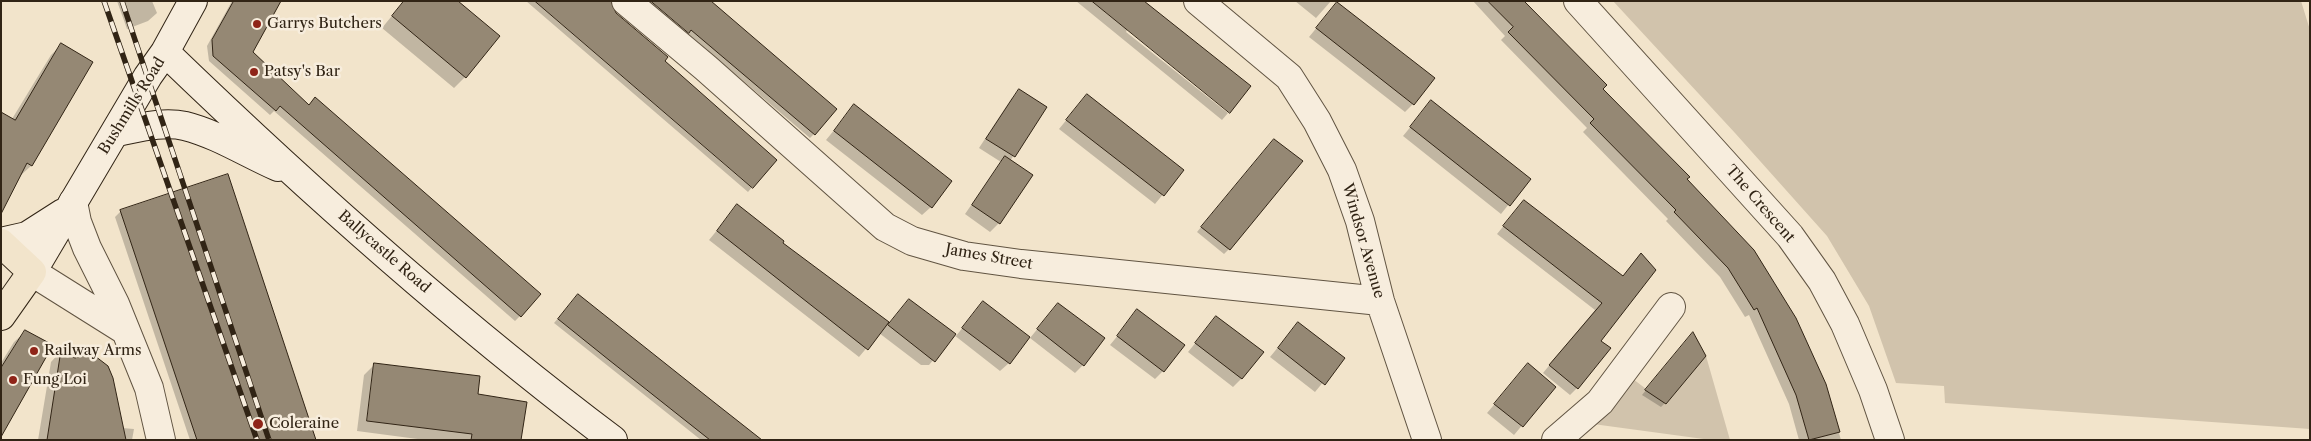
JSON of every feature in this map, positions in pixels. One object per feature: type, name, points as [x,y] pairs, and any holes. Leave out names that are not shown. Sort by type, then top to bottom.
[{"type":"main road","points":[[1,242],[32,272],[1,316]]},
{"type":"street","name":"Bushmills Road","points":[[32,272],[165,52],[193,1]]},
{"type":"street","name":"James Street","points":[[626,1],[706,68],[885,227],[912,240],[964,256],[1021,264],[1380,301]]},
{"type":"street","name":"Windsor Avenue","points":[[1198,1],[1289,77],[1313,115],[1345,177],[1360,221],[1380,301],[1427,440]]},
{"type":"street","name":"The Crescent","points":[[1578,1],[1771,214],[1801,251],[1822,281],[1845,324],[1873,390],[1890,440]]},
{"type":"street","name":"Ballycastle Road","points":[[165,52],[297,176],[539,384],[613,440]]},
{"type":"street","points":[[116,132],[148,126],[184,126],[208,134],[297,176]]},
{"type":"street","name":"Bushmills Road","points":[[1,242],[27,236],[71,205]]},
{"type":"street","points":[[71,205],[87,248],[108,288],[149,388],[161,440]]},
{"type":"street","points":[[32,272],[126,331]]},
{"type":"street","points":[[1556,440],[1600,402],[1671,307]]},
{"type":"shaded area","points":[[1613,1],[2301,1],[2310,30],[2310,429],[1945,403],[1944,386],[1896,383],[1869,306],[1827,236]]},
{"type":"shaded area","points":[[1706,356],[1730,440],[1711,440],[1593,424],[1629,376],[1666,404]]},
{"type":"building","points":[[234,1],[281,1],[253,52],[309,105],[315,97],[541,294],[521,317],[280,106],[276,111],[213,56],[212,40]]},
{"type":"building","points":[[404,1],[458,1],[500,36],[466,78],[392,16]]},
{"type":"building","points":[[535,1],[611,1],[616,13],[668,57],[665,61],[777,160],[753,188]]},
{"type":"building","points":[[651,1],[711,1],[837,109],[815,135],[691,30],[689,33]]},
{"type":"building","points":[[1092,1],[1144,1],[1251,86],[1230,113]]},
{"type":"building","points":[[1488,1],[1524,1],[1607,85],[1603,89],[1690,177],[1687,179],[1754,250],[1796,318],[1826,384],[1840,432],[1809,440],[1796,395],[1757,308],[1754,310],[1728,268],[1674,212],[1676,210],[1590,123],[1594,119],[1508,32],[1513,27]]},
{"type":"building","points":[[1337,2],[1435,78],[1414,105],[1316,28]]},
{"type":"building","points":[[61,43],[93,62],[32,166],[27,163],[1,214],[1,112],[15,120]]},
{"type":"building","points":[[1019,89],[1047,107],[1015,157],[986,139]]},
{"type":"building","points":[[1087,94],[1184,170],[1164,196],[1066,120]]},
{"type":"building","points":[[1431,100],[1531,179],[1510,206],[1410,127]]},
{"type":"building","points":[[854,104],[952,181],[932,208],[834,131]]},
{"type":"building","points":[[1274,139],[1303,161],[1230,250],[1201,227]]},
{"type":"building","points":[[1005,156],[1033,175],[1000,224],[972,205]]},
{"type":"building","points":[[228,174],[316,440],[197,440],[120,210]]},
{"type":"building","points":[[1524,200],[1623,276],[1641,253],[1656,270],[1601,341],[1611,348],[1578,389],[1549,365],[1602,303],[1503,226]]},
{"type":"building","points":[[737,204],[784,241],[783,243],[889,322],[868,350],[717,231]]},
{"type":"building","points":[[578,294],[762,440],[710,440],[609,360],[558,319]]},
{"type":"building","points":[[909,299],[956,334],[935,362],[888,325]]},
{"type":"building","points":[[983,301],[1030,337],[1010,364],[962,328]]},
{"type":"building","points":[[1058,303],[1105,338],[1084,366],[1037,329]]},
{"type":"building","points":[[1137,309],[1185,345],[1164,372],[1117,336]]},
{"type":"building","points":[[1216,316],[1264,352],[1242,379],[1195,343]]},
{"type":"building","points":[[1298,322],[1345,358],[1325,385],[1278,348]]},
{"type":"building","points":[[25,330],[53,345],[1,437],[1,368]]},
{"type":"building","points":[[1693,332],[1706,356],[1666,404],[1645,390]]},
{"type":"building","points":[[78,347],[108,366],[113,378],[126,440],[47,440],[61,350],[75,358]]},
{"type":"building","points":[[374,363],[480,376],[478,394],[527,402],[521,440],[471,440],[472,434],[367,421]]},
{"type":"building","points":[[1528,363],[1556,387],[1523,427],[1494,404]]},
{"type":"railway","points":[[104,1],[257,440]]},
{"type":"railway","points":[[122,1],[269,440]]},
{"type":"place","name":"Garrys Butchers","points":[[257,24]]},
{"type":"place","name":"Patsy's Bar","points":[[254,72]]},
{"type":"place","name":"Railway Arms","points":[[34,351]]},
{"type":"place","name":"Fung Loi","points":[[13,380]]},
{"type":"place","name":"Coleraine","points":[[258,424]]}]
